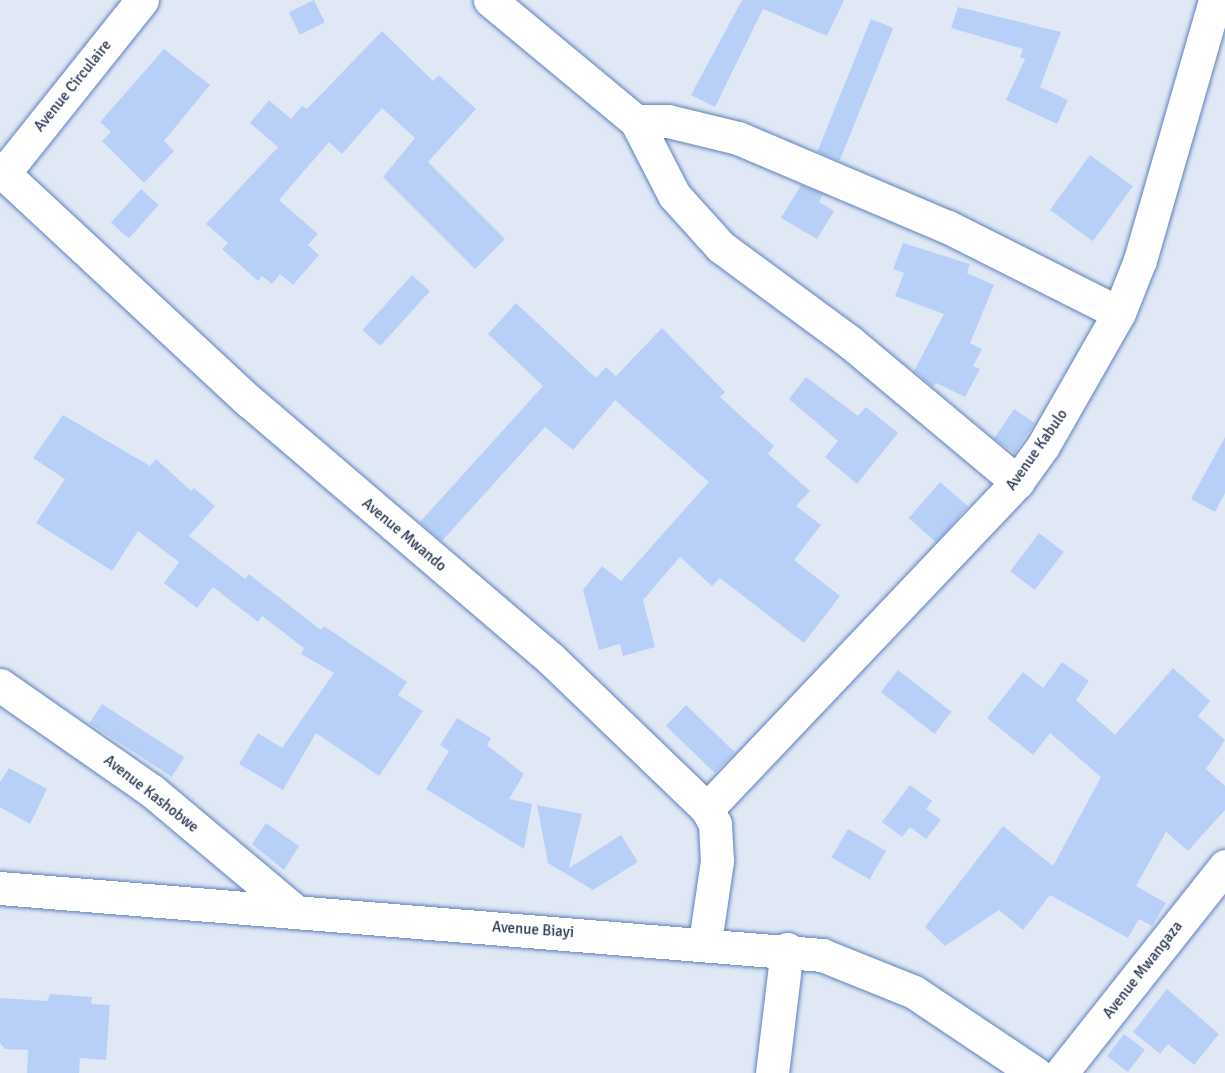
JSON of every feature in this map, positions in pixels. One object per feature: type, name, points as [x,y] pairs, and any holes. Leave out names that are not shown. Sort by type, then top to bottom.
[{"type":"street","name":"Avenue Circulaire","points":[[2,171],[142,0]]},
{"type":"street","points":[[490,0],[636,121],[674,195],[721,247],[851,343],[1017,482]]},
{"type":"street","name":"Avenue Kabulo","points":[[708,809],[1017,482],[1069,405],[1119,313],[1155,213],[1215,0]]},
{"type":"street","points":[[636,121],[668,121],[738,138],[948,227],[1119,313]]},
{"type":"street","name":"Avenue Mwando","points":[[2,171],[249,401],[550,658],[708,809]]},
{"type":"street","name":"Avenue Kashobwe","points":[[0,685],[152,791],[296,912]]},
{"type":"street","points":[[705,942],[717,861],[715,824],[708,809]]},
{"type":"street","name":"Avenue Mwangaza","points":[[1061,1073],[1225,866]]},
{"type":"street","name":"Avenue Biayi","points":[[0,888],[787,950],[852,963],[884,976],[936,1004],[1035,1073]]},
{"type":"street","points":[[772,1073],[787,950]]},
{"type":"building","points":[[314,0],[325,22],[300,35],[289,12]]},
{"type":"building","points":[[742,0],[844,0],[827,36],[763,9],[715,107],[691,95]]},
{"type":"building","points":[[958,7],[1061,32],[1040,87],[1068,100],[1057,124],[1006,100],[1025,59],[1020,57],[1023,49],[951,28]]},
{"type":"building","points":[[871,19],[893,28],[840,161],[817,152]]},
{"type":"building","points":[[382,31],[433,81],[439,75],[476,109],[428,162],[505,239],[475,269],[383,177],[415,138],[382,108],[342,154],[329,142],[279,200],[318,234],[308,245],[319,255],[293,285],[280,274],[272,284],[262,276],[258,281],[222,249],[228,243],[206,224],[278,147],[250,123],[269,100],[291,119],[302,106],[307,109]]},
{"type":"building","points":[[164,49],[210,85],[164,141],[174,151],[144,183],[102,141],[111,132],[100,122]]},
{"type":"building","points":[[1090,155],[1133,186],[1093,241],[1050,210]]},
{"type":"building","points":[[801,185],[823,194],[819,202],[834,211],[817,239],[781,218]]},
{"type":"building","points":[[141,189],[159,205],[129,239],[111,222]]},
{"type":"building","points":[[903,243],[970,264],[967,273],[994,285],[970,343],[982,349],[973,366],[980,369],[965,397],[936,383],[933,387],[914,371],[944,314],[895,296],[904,273],[893,269]]},
{"type":"building","points":[[412,275],[430,291],[380,346],[362,330]]},
{"type":"building","points":[[516,303],[596,378],[606,367],[616,376],[662,328],[725,392],[720,397],[774,446],[768,454],[810,491],[796,506],[821,525],[794,560],[840,596],[804,643],[720,578],[712,586],[680,557],[643,600],[655,647],[623,656],[620,644],[599,650],[583,590],[602,566],[621,581],[709,482],[615,400],[573,450],[545,427],[442,541],[420,522],[543,386],[488,334]]},
{"type":"building","points":[[806,377],[858,416],[866,407],[898,433],[857,484],[825,457],[838,441],[789,399]]},
{"type":"building","points":[[1014,409],[1035,423],[1015,453],[994,439]]},
{"type":"building","points":[[63,415],[150,466],[156,459],[191,491],[194,488],[215,506],[189,536],[245,579],[249,574],[321,630],[324,626],[407,682],[398,695],[423,711],[379,776],[316,733],[283,790],[239,764],[258,733],[282,748],[334,673],[301,654],[304,648],[262,616],[258,622],[213,587],[197,608],[164,583],[179,562],[138,531],[112,571],[36,523],[65,479],[33,458]]},
{"type":"building","points":[[1225,437],[1225,493],[1215,512],[1191,499]]},
{"type":"building","points":[[940,482],[968,506],[936,543],[909,518]]},
{"type":"building","points":[[1039,533],[1064,552],[1035,590],[1010,571]]},
{"type":"building","points":[[1062,662],[1089,681],[1076,700],[1115,735],[1173,668],[1210,701],[1198,716],[1225,740],[1206,769],[1225,786],[1225,810],[1188,851],[1166,832],[1136,886],[1166,903],[1152,926],[1139,919],[1128,938],[1050,895],[1023,930],[999,910],[945,946],[925,927],[1003,826],[1053,866],[1101,777],[1050,733],[1033,755],[987,718],[1023,672],[1043,688]]},
{"type":"building","points":[[898,670],[952,712],[934,734],[881,692]]},
{"type":"building","points":[[102,704],[184,757],[172,777],[89,723]]},
{"type":"building","points":[[686,705],[735,752],[715,773],[666,726]]},
{"type":"building","points":[[457,718],[491,738],[487,745],[524,774],[509,799],[532,804],[524,849],[426,789],[449,751],[440,745]]},
{"type":"building","points":[[9,768],[47,789],[30,824],[0,807],[0,782]]},
{"type":"building","points":[[910,785],[932,801],[926,809],[941,820],[926,839],[910,827],[902,837],[882,822]]},
{"type":"building","points":[[537,805],[582,814],[569,868],[621,835],[638,862],[593,890],[548,863]]},
{"type":"building","points":[[266,823],[299,846],[284,870],[252,844]]},
{"type":"building","points":[[848,829],[886,851],[870,880],[832,858]]},
{"type":"building","points":[[1167,989],[1219,1034],[1194,1065],[1168,1044],[1160,1054],[1133,1032]]},
{"type":"building","points":[[50,994],[92,997],[91,1004],[110,1005],[106,1060],[80,1058],[79,1073],[27,1073],[28,1050],[5,1049],[0,1043],[0,998],[47,1001]]},
{"type":"building","points":[[1124,1034],[1145,1050],[1128,1072],[1107,1056]]}]
